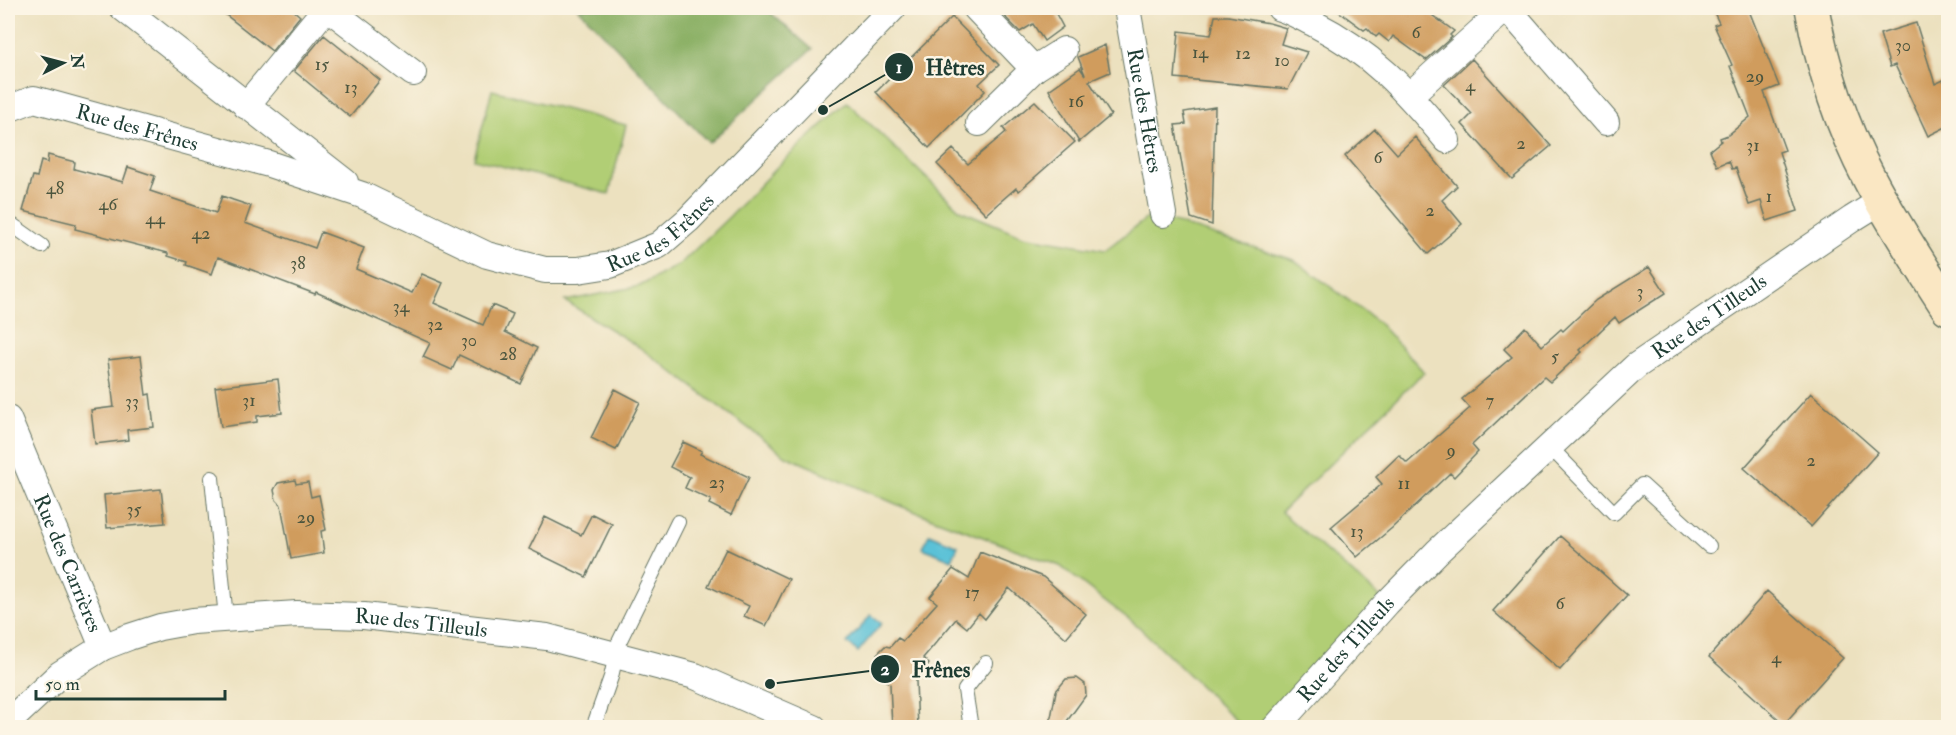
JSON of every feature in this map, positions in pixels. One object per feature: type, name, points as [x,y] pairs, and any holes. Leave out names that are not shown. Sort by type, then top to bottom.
[{"type":"main road","points":[[1812,8],[1834,97],[1868,178],[1948,308]]},
{"type":"street","name":"Rue des Frênes","points":[[123,8],[362,195]]},
{"type":"street","points":[[246,106],[327,8],[413,72]]},
{"type":"street","name":"Rue des Frênes","points":[[8,108],[34,99],[269,164],[362,195],[488,255],[545,270],[578,270],[610,265],[659,244],[688,220],[893,8]]},
{"type":"street","points":[[976,8],[1034,69]]},
{"type":"street","name":"Rue des Hêtres","points":[[1126,8],[1163,214]]},
{"type":"street","points":[[1282,8],[1356,48],[1386,71],[1410,95],[1447,140]]},
{"type":"street","points":[[1410,95],[1507,8],[1606,122]]},
{"type":"street","points":[[979,123],[1034,69],[1064,50]]},
{"type":"street","points":[[269,164],[279,159],[286,150],[285,136]]},
{"type":"street","name":"Rue des Tilleuls","points":[[1275,728],[1387,603],[1437,552],[1636,366],[1881,201]]},
{"type":"street","name":"Rue des Carrières","points":[[8,419],[12,447],[104,647]]},
{"type":"street","name":"Rue des Tilleuls","points":[[8,727],[16,716],[60,674],[104,647],[129,637],[160,627],[226,618],[297,614],[364,616],[547,637],[695,676],[814,728]]},
{"type":"lane","points":[[8,222],[42,246]]},
{"type":"lane","points":[[1550,447],[1614,513],[1642,485],[1709,546]]},
{"type":"lane","points":[[212,478],[226,618]]},
{"type":"lane","points":[[593,728],[611,677],[619,642],[678,522]]},
{"type":"lane","points":[[971,728],[966,690],[986,663]]},
{"type":"green space","points":[[578,8],[765,8],[812,49],[709,143]]},
{"type":"green space","points":[[492,90],[626,125],[609,194],[474,159]]},
{"type":"green space","points":[[847,102],[960,210],[1023,236],[1105,250],[1151,215],[1294,260],[1378,322],[1424,372],[1281,512],[1387,603],[1275,727],[1243,727],[1139,627],[1060,566],[903,507],[786,456],[639,347],[565,301],[640,286],[680,264],[777,167]]},
{"type":"water","points":[[929,534],[958,546],[952,560],[923,548]]},
{"type":"water","points":[[871,615],[882,623],[858,652],[847,643]]},
{"type":"building","points":[[217,8],[291,8],[300,16],[272,51]]},
{"type":"building","points":[[1000,8],[1058,8],[1054,10],[1063,27],[1044,41],[1033,24],[1020,32]]},
{"type":"building","points":[[1334,8],[1422,8],[1454,31],[1450,35],[1452,37],[1426,60],[1393,36],[1389,42],[1379,34],[1376,37],[1367,28],[1364,30]]},
{"type":"building","points":[[1712,8],[1748,8],[1779,86],[1764,92],[1785,150],[1779,152],[1798,211],[1767,221],[1761,201],[1749,205],[1736,168],[1732,169],[1729,161],[1717,166],[1710,150],[1721,141],[1720,138],[1728,135],[1750,117],[1730,66],[1732,65],[1714,25],[1719,23]]},
{"type":"building","points":[[1215,16],[1228,16],[1286,28],[1281,44],[1307,52],[1288,89],[1175,78],[1179,31],[1211,35]]},
{"type":"building","points":[[952,17],[999,65],[979,84],[985,91],[929,148],[876,92]]},
{"type":"building","points":[[1916,23],[1935,84],[1948,78],[1948,126],[1928,136],[1895,65],[1890,67],[1880,34]]},
{"type":"building","points":[[324,35],[380,80],[350,117],[294,71]]},
{"type":"building","points":[[1105,45],[1110,72],[1089,81],[1111,115],[1079,142],[1049,90],[1080,68],[1085,75],[1078,57]]},
{"type":"building","points":[[1472,59],[1551,146],[1512,179],[1462,124],[1472,114],[1444,85]]},
{"type":"building","points":[[1035,101],[1075,142],[1019,191],[1016,188],[986,214],[937,164],[953,149],[968,164],[1006,132],[1003,128]]},
{"type":"building","points":[[1215,107],[1212,225],[1191,218],[1175,125],[1186,124],[1184,112]]},
{"type":"building","points":[[1375,129],[1397,154],[1415,137],[1457,186],[1442,200],[1462,224],[1428,254],[1345,156]]},
{"type":"building","points":[[48,155],[75,162],[74,169],[123,182],[128,167],[155,176],[150,191],[216,213],[222,196],[251,206],[245,223],[315,248],[321,232],[364,248],[356,269],[412,293],[422,274],[443,283],[434,303],[483,325],[492,305],[513,314],[505,332],[537,348],[521,384],[459,355],[452,370],[423,357],[430,343],[316,292],[315,294],[218,257],[212,274],[186,265],[187,262],[168,256],[168,253],[75,229],[76,224],[23,211],[33,176],[37,177],[41,161],[47,163]]},
{"type":"building","points":[[1649,267],[1666,293],[1619,323],[1615,317],[1550,382],[1544,377],[1472,445],[1478,452],[1454,477],[1450,473],[1392,528],[1357,557],[1331,527],[1382,484],[1376,477],[1399,455],[1407,463],[1470,408],[1462,399],[1512,357],[1504,349],[1525,327],[1542,346],[1561,329],[1563,331],[1596,300]]},
{"type":"building","points":[[141,356],[146,395],[150,394],[154,427],[127,430],[128,440],[95,444],[91,410],[114,407],[108,360]]},
{"type":"building","points":[[278,379],[282,413],[257,416],[257,422],[221,427],[215,387]]},
{"type":"building","points":[[615,389],[640,402],[616,450],[591,438]]},
{"type":"building","points":[[1811,393],[1878,452],[1811,527],[1744,468]]},
{"type":"building","points":[[683,442],[702,451],[700,454],[749,477],[731,515],[709,504],[711,500],[685,488],[690,477],[670,467]]},
{"type":"building","points":[[295,480],[296,484],[308,482],[311,497],[319,495],[326,530],[321,531],[324,553],[291,559],[281,505],[276,500],[274,490],[278,483]]},
{"type":"building","points":[[161,489],[165,523],[107,528],[104,495]]},
{"type":"building","points":[[592,514],[612,524],[586,577],[529,549],[545,517],[581,535]]},
{"type":"building","points":[[1560,536],[1627,595],[1560,670],[1493,611]]},
{"type":"building","points":[[726,549],[789,579],[766,626],[744,616],[749,606],[708,586]]},
{"type":"building","points":[[980,552],[1043,577],[1086,614],[1066,638],[1009,588],[985,619],[979,613],[967,628],[956,619],[923,658],[929,664],[916,681],[918,728],[892,728],[890,684],[872,668],[879,660],[878,653],[885,646],[890,647],[898,638],[903,641],[937,603],[930,597],[953,569],[969,579]]},
{"type":"building","points":[[1767,591],[1843,658],[1784,724],[1709,657]]},
{"type":"building","points":[[1077,678],[1085,684],[1086,695],[1062,728],[1049,728],[1056,691],[1066,679]]},
{"type":"place","name":"Hêtres","points":[[823,110]]},
{"type":"place","name":"Frênes","points":[[770,684]]}]
